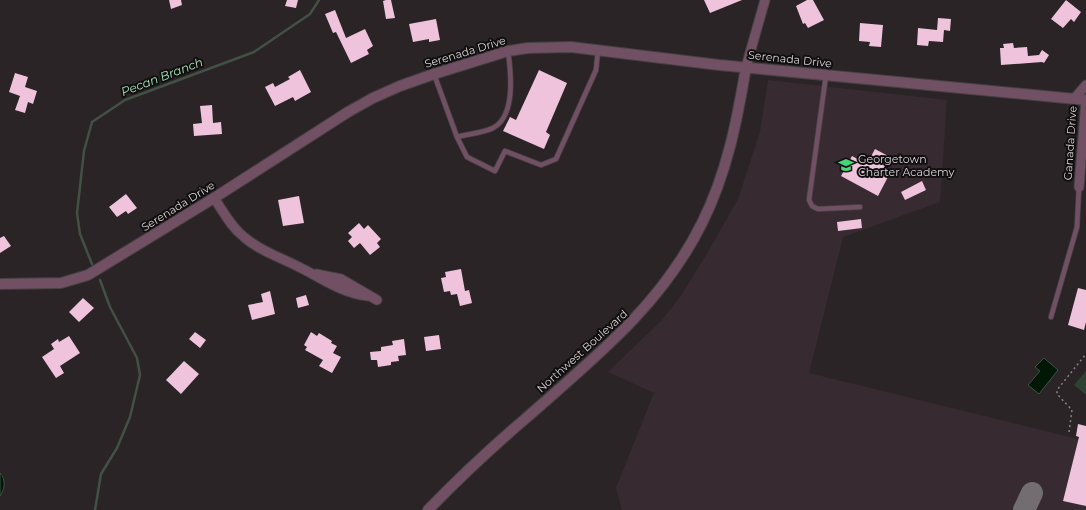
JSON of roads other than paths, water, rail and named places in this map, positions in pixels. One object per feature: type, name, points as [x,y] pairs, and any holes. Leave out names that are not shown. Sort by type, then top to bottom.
[{"type":"street","points":[[746,67],[765,0]]},
{"type":"street","name":"Serenada Drive","points":[[0,284],[61,282],[88,275],[214,198],[348,112],[400,86],[508,51],[549,46],[598,50],[719,65],[1086,100]]},
{"type":"street","name":"Northwest Boulevard","points":[[428,510],[478,461],[628,328],[668,279],[702,223],[724,170],[739,114],[746,67]]},
{"type":"street","points":[[1074,99],[1086,85]]},
{"type":"street","name":"Ganada Drive","points":[[1079,187],[1086,100]]},
{"type":"street","points":[[214,198],[230,222],[244,238],[262,249],[311,272],[341,279],[372,298]]},
{"type":"lane","points":[[434,74],[457,137],[467,157],[495,171],[505,151],[541,165],[556,159],[596,70],[598,50]]},
{"type":"lane","points":[[457,137],[493,128],[503,121],[507,111],[511,75],[508,51]]},
{"type":"lane","points":[[826,75],[809,200],[812,206],[818,209],[860,207]]},
{"type":"lane","points":[[1051,317],[1078,227],[1079,187]]},
{"type":"waterway","name":"Pecan Branch","points":[[92,264],[80,234],[77,213],[84,151],[92,122],[125,100],[254,52],[310,14],[319,0]]},
{"type":"waterway","name":"Pecan Branch","points":[[95,510],[101,474],[117,448],[130,417],[140,375],[137,358],[110,307],[100,280]]},
{"type":"place","name":"Georgetown Charter Academy","points":[[846,165]]}]
